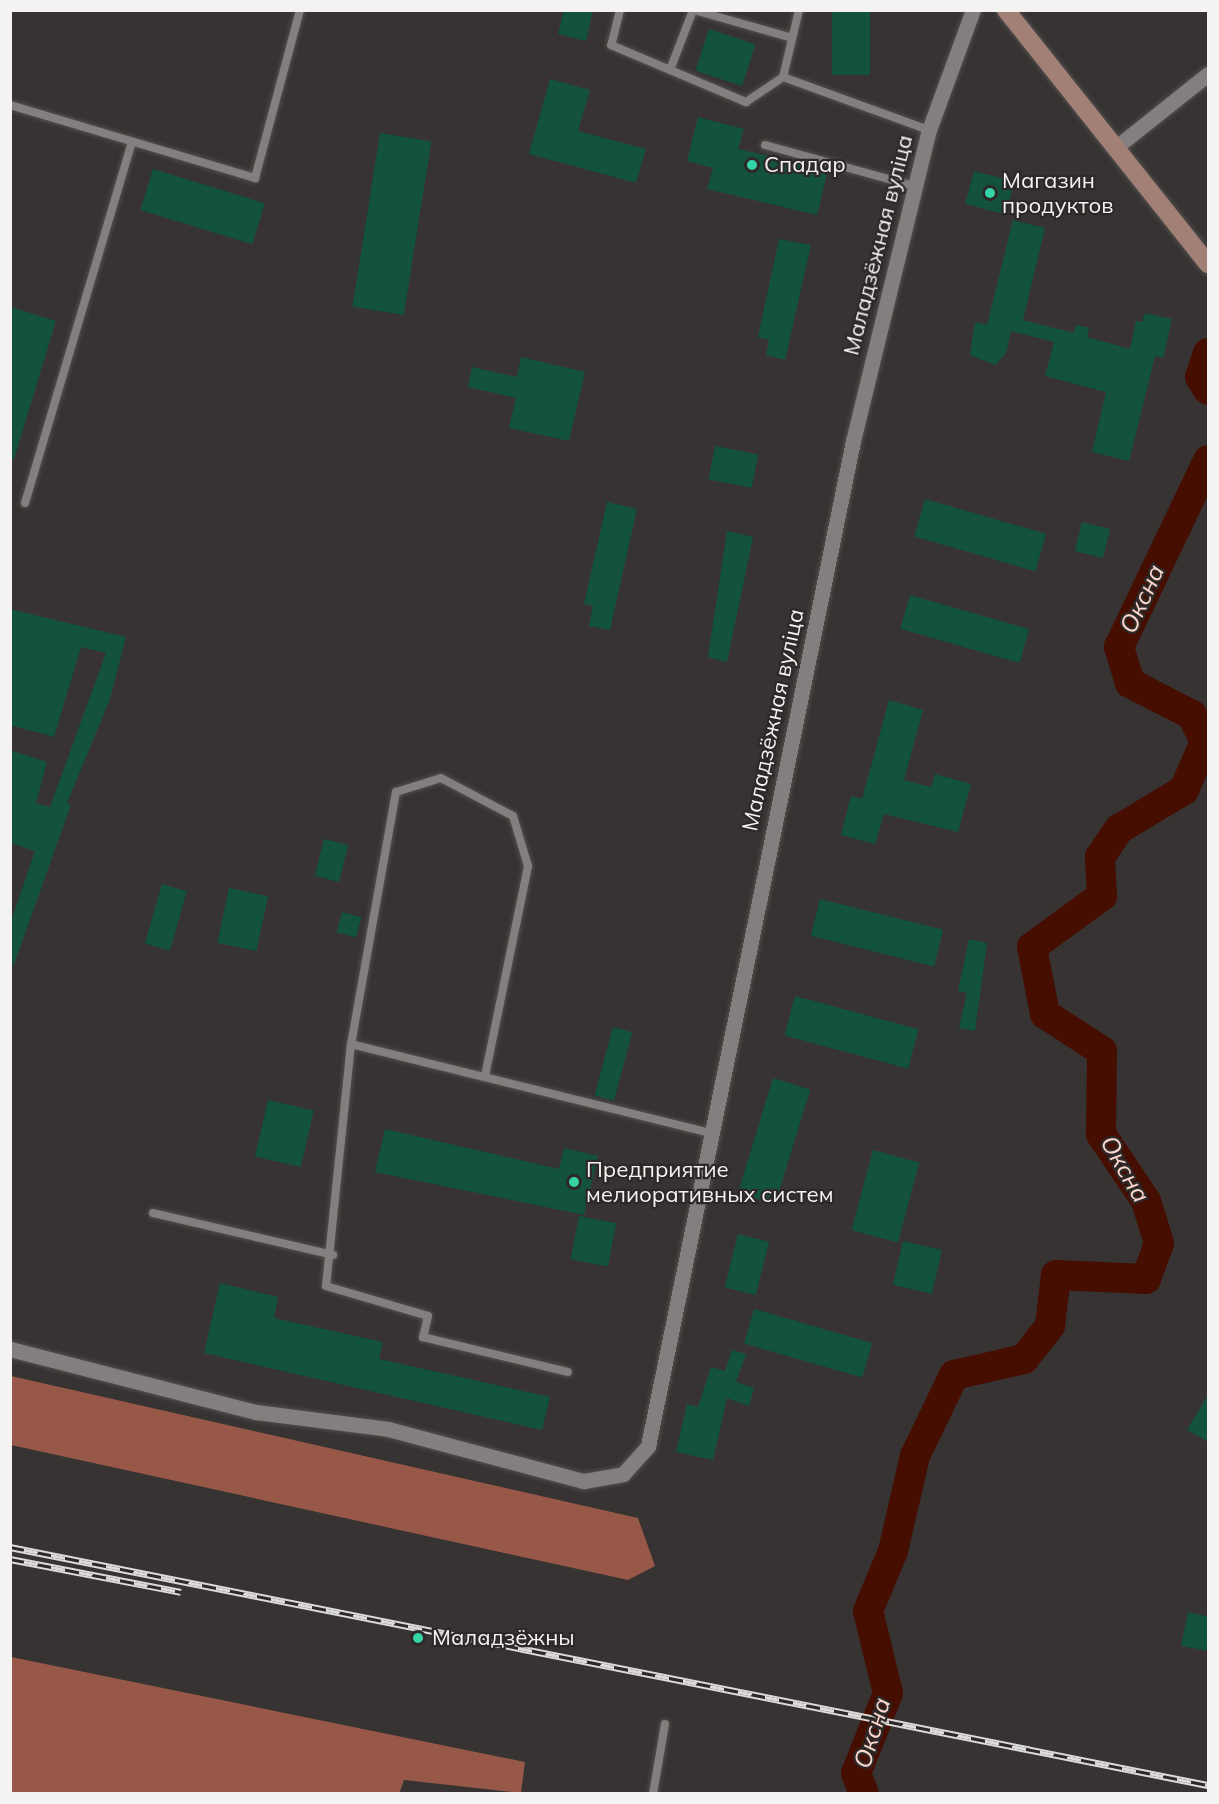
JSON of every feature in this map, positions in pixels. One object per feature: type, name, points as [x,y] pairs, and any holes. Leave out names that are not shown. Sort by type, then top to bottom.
[{"type":"main road","points":[[1006,10],[1209,264]]},
{"type":"street","name":"Маладзёжная вуліца","points":[[10,1350],[255,1412],[388,1429],[584,1482],[623,1474],[648,1446],[710,1133],[854,441],[929,130],[973,10]]},
{"type":"street","points":[[1115,148],[1209,74]]},
{"type":"lane","points":[[10,105],[255,178],[300,10]]},
{"type":"lane","points":[[620,10],[611,45],[746,102],[783,77],[799,10]]},
{"type":"lane","points":[[670,69],[694,10],[792,38]]},
{"type":"lane","points":[[783,77],[929,130]]},
{"type":"lane","points":[[25,503],[132,142]]},
{"type":"lane","points":[[765,145],[914,186]]},
{"type":"lane","points":[[485,1076],[528,866],[513,816],[441,778],[396,792],[351,1044],[333,1255],[326,1286],[428,1316],[423,1336],[568,1372]]},
{"type":"lane","points":[[351,1044],[710,1133]]},
{"type":"lane","points":[[153,1214],[333,1255]]},
{"type":"lane","points":[[652,1794],[665,1724]]},
{"type":"shaded area","points":[[11,1376],[638,1518],[655,1566],[628,1580],[11,1445]]},
{"type":"shaded area","points":[[11,1657],[525,1762],[521,1793],[404,1780],[399,1794],[11,1792]]},
{"type":"building","points":[[564,10],[593,10],[586,41],[558,34]]},
{"type":"building","points":[[832,10],[870,10],[870,75],[832,75]]},
{"type":"building","points":[[709,29],[756,44],[742,86],[695,71]]},
{"type":"building","points":[[550,79],[590,90],[578,131],[646,149],[636,183],[529,154]]},
{"type":"building","name":"Спадар","points":[[698,117],[744,129],[738,149],[828,170],[817,215],[707,189],[713,168],[687,161]]},
{"type":"building","points":[[380,133],[431,141],[404,315],[352,307]]},
{"type":"building","points":[[153,169],[265,203],[252,244],[140,210]]},
{"type":"building","name":"Магазин продуктов","points":[[974,171],[1015,182],[1006,215],[965,204]]},
{"type":"building","points":[[1013,220],[1045,228],[1023,320],[1074,333],[1076,325],[1089,328],[1087,337],[1130,349],[1136,321],[1142,322],[1145,313],[1172,319],[1163,358],[1155,356],[1129,461],[1092,452],[1106,392],[1045,376],[1054,342],[1011,331],[1006,353],[995,365],[970,355],[975,322],[987,325]]},
{"type":"building","points":[[779,239],[811,245],[785,360],[766,355],[769,340],[758,337]]},
{"type":"building","points":[[10,307],[56,321],[14,459],[10,459]]},
{"type":"building","points":[[521,357],[585,372],[569,441],[509,428],[516,398],[468,387],[472,367],[517,377]]},
{"type":"building","points":[[715,446],[758,454],[752,488],[709,479]]},
{"type":"building","points":[[925,499],[1046,534],[1035,571],[914,536]]},
{"type":"building","points":[[607,502],[637,509],[610,630],[589,626],[593,606],[584,604]]},
{"type":"building","points":[[1082,522],[1110,529],[1103,558],[1075,551]]},
{"type":"building","points":[[727,531],[753,537],[727,662],[708,657]]},
{"type":"building","points":[[910,595],[1029,629],[1020,663],[900,629]]},
{"type":"building","points":[[10,609],[126,637],[110,699],[67,803],[71,805],[13,967],[10,924],[35,851],[10,843],[10,750],[47,762],[36,803],[50,807],[106,653],[81,647],[54,737],[10,725]]},
{"type":"building","points":[[889,700],[923,710],[904,780],[931,787],[935,774],[971,784],[958,832],[884,814],[875,844],[841,835],[851,796],[862,799]]},
{"type":"building","points":[[324,839],[348,845],[339,882],[315,876]]},
{"type":"building","points":[[162,884],[187,891],[170,951],[145,944]]},
{"type":"building","points":[[229,888],[268,896],[256,951],[217,943]]},
{"type":"building","points":[[820,899],[943,930],[934,967],[811,936]]},
{"type":"building","points":[[342,912],[361,917],[356,937],[337,932]]},
{"type":"building","points":[[969,939],[987,943],[975,1031],[959,1028],[967,993],[958,991]]},
{"type":"building","points":[[795,996],[919,1029],[908,1069],[784,1036]]},
{"type":"building","points":[[613,1027],[632,1032],[614,1101],[595,1096]]},
{"type":"building","points":[[773,1078],[810,1089],[775,1204],[738,1193]]},
{"type":"building","points":[[268,1100],[314,1111],[301,1167],[255,1157]]},
{"type":"building","points":[[385,1129],[559,1169],[564,1148],[598,1156],[584,1215],[375,1172]]},
{"type":"building","points":[[873,1150],[919,1162],[898,1243],[852,1230]]},
{"type":"building","points":[[579,1216],[616,1223],[608,1266],[571,1259]]},
{"type":"building","points":[[738,1234],[769,1242],[756,1295],[725,1287]]},
{"type":"building","points":[[903,1241],[942,1250],[932,1294],[893,1285]]},
{"type":"building","points":[[220,1283],[278,1297],[274,1318],[383,1342],[379,1359],[550,1397],[542,1430],[204,1353]]},
{"type":"building","points":[[754,1309],[872,1343],[862,1378],[744,1344]]},
{"type":"building","points":[[732,1350],[746,1354],[736,1382],[754,1388],[749,1406],[727,1398],[713,1460],[676,1452],[687,1404],[698,1407],[711,1367],[725,1371]]},
{"type":"building","points":[[1209,1393],[1209,1442],[1187,1430]]},
{"type":"building","points":[[1188,1612],[1209,1617],[1209,1651],[1181,1646]]},
{"type":"waterway","name":"Оксна","points":[[1208,353],[1200,377],[1208,390]]},
{"type":"waterway","name":"Оксна","points":[[864,1794],[856,1773],[888,1693],[868,1611],[893,1551],[915,1456],[954,1375],[1024,1359],[1050,1326],[1056,1275],[1146,1279],[1159,1243],[1146,1201],[1101,1134],[1102,1051],[1045,1014],[1032,947],[1102,896],[1100,857],[1119,829],[1184,790],[1205,742],[1192,715],[1130,683],[1119,647],[1208,460]]},
{"type":"railway","points":[[10,1547],[1208,1785]]},
{"type":"railway","points":[[10,1559],[181,1592]]},
{"type":"place","name":"Спадар","points":[[752,165]]},
{"type":"place","name":"Магазин продуктов","points":[[990,193]]},
{"type":"place","name":"Предприятие мелиоративных систем","points":[[574,1182]]},
{"type":"place","name":"Маладзёжны","points":[[418,1638]]}]
